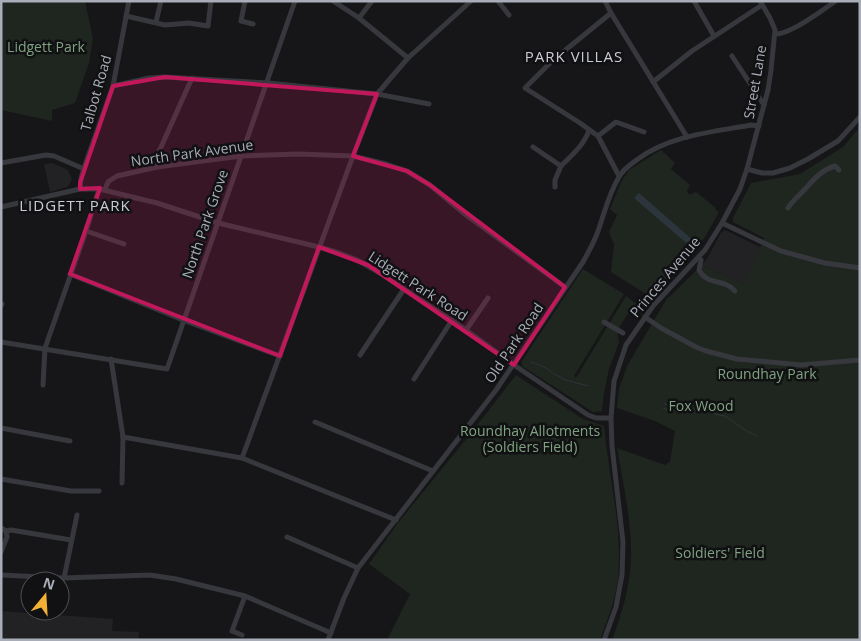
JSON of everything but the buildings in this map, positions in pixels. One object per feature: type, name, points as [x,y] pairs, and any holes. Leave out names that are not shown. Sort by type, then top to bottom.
[{"type":"street","name":"Talbot Road","points":[[80,189],[84,169],[113,86],[129,1]]},
{"type":"street","points":[[156,22],[161,1]]},
{"type":"street","points":[[126,16],[165,25],[189,23],[208,26],[211,1]]},
{"type":"street","points":[[245,1],[240,21],[253,24]]},
{"type":"street","name":"North Park Grove","points":[[111,359],[166,369],[268,83],[295,1]]},
{"type":"street","points":[[332,1],[358,18],[408,58]]},
{"type":"street","points":[[358,18],[372,1]]},
{"type":"street","points":[[242,458],[377,94],[408,58],[471,1]]},
{"type":"street","points":[[498,1],[509,15]]},
{"type":"street","points":[[605,1],[611,14],[687,137]]},
{"type":"street","points":[[694,1],[714,36]]},
{"type":"street","points":[[775,34],[789,32],[836,1]]},
{"type":"street","points":[[653,82],[692,51],[761,3]]},
{"type":"street","name":"Street Lane","points":[[747,169],[768,90],[775,34],[774,26],[761,3]]},
{"type":"street","points":[[611,14],[552,61],[525,88],[598,136],[619,176]]},
{"type":"street","points":[[732,56],[764,105]]},
{"type":"street","points":[[113,86],[165,76],[268,83],[377,94],[429,104]]},
{"type":"street","points":[[157,167],[157,156],[192,78]]},
{"type":"street","points":[[747,169],[762,173],[774,172],[799,163],[838,141],[860,117]]},
{"type":"street","points":[[598,136],[616,122],[644,132]]},
{"type":"street","name":"Old Park Road","points":[[328,640],[358,568],[496,390],[591,249],[607,203],[619,176],[646,154],[665,144],[687,137],[751,125],[759,126]]},
{"type":"street","points":[[555,187],[555,180],[561,166],[588,137],[589,130]]},
{"type":"street","points":[[533,147],[561,166]]},
{"type":"street","name":"North Park Avenue","points":[[102,190],[109,180],[117,176],[157,167],[241,156],[298,154],[353,156],[406,171],[430,185],[472,220],[565,287]]},
{"type":"street","points":[[1,163],[54,156],[84,169]]},
{"type":"street","points":[[788,208],[817,176],[835,166],[839,170]]},
{"type":"street","name":"Princes Avenue","points":[[604,640],[616,607],[622,576],[623,542],[612,446],[611,418],[614,382],[624,348],[653,306],[705,250],[733,203],[747,169]]},
{"type":"street","points":[[1,207],[80,189],[102,190],[70,274],[45,348],[43,386]]},
{"type":"street","name":"Lidgett Park Road","points":[[102,190],[319,247],[362,263],[452,320],[588,415],[596,418],[611,418]]},
{"type":"street","points":[[733,203],[739,206]]},
{"type":"street","points":[[722,223],[782,251],[825,263],[860,268]]},
{"type":"street","points":[[86,231],[124,244]]},
{"type":"street","points":[[701,260],[699,270],[703,277],[708,280],[724,283],[735,291]]},
{"type":"street","points":[[70,274],[183,320],[280,356]]},
{"type":"street","points":[[360,355],[404,289]]},
{"type":"street","points":[[466,330],[488,298]]},
{"type":"street","points":[[644,317],[696,347],[737,359],[801,365],[860,360]]},
{"type":"street","points":[[414,379],[452,320]]},
{"type":"street","points":[[604,322],[623,333]]},
{"type":"street","points":[[1,342],[111,359],[123,438],[122,483]]},
{"type":"street","points":[[315,422],[433,471]]},
{"type":"street","points":[[1,428],[70,441]]},
{"type":"street","points":[[123,438],[242,458],[396,520]]},
{"type":"street","points":[[1,478],[72,491],[99,491]]},
{"type":"street","points":[[65,571],[77,515]]},
{"type":"street","points":[[1,552],[7,537],[4,530],[72,540]]},
{"type":"street","points":[[287,537],[358,568]]},
{"type":"street","points":[[1,575],[20,576]]},
{"type":"street","points":[[70,578],[150,575],[176,579],[245,596],[331,633]]},
{"type":"street","points":[[242,635],[232,631],[245,596]]},
{"type":"highlighted area","points":[[165,77],[377,94],[353,156],[407,171],[430,185],[565,287],[514,365],[368,265],[319,247],[280,356],[70,274],[100,188],[80,189],[80,183],[113,86]]},
{"type":"shaded area","points":[[52,163],[66,169],[72,179],[67,187],[50,192],[44,164]]},
{"type":"shaded area","points":[[639,193],[695,242],[691,247],[634,198]]},
{"type":"shaded area","points":[[725,230],[780,255],[743,284],[702,265],[721,233]]},
{"type":"shaded area","points":[[1,611],[20,612],[20,621],[70,621],[70,616],[113,619],[112,631],[139,632],[138,640],[1,640]]},
{"type":"green space","name":"Lidgett Park","points":[[1,1],[85,1],[93,39],[89,63],[75,103],[52,110],[52,121],[1,110]]},
{"type":"green space","points":[[860,127],[860,640],[612,640],[625,600],[631,558],[629,516],[617,448],[665,465],[670,462],[675,431],[655,421],[617,408],[619,389],[627,366],[666,300],[702,265],[744,284],[764,238],[733,222],[733,218],[751,183],[800,174],[843,147]]},
{"type":"green space","points":[[661,150],[675,163],[671,169],[690,185],[687,191],[688,194],[696,192],[719,212],[705,237],[695,250],[651,297],[611,272],[614,244],[609,232],[617,215],[610,209],[621,182],[629,170]]},
{"type":"green space","points":[[583,269],[624,294],[574,376],[576,378],[626,296],[637,304],[617,331],[619,342],[609,369],[602,411],[593,412],[522,366],[522,361]]},
{"type":"green space","name":"Roundhay Allotments (Soldiers Field)","points":[[516,375],[583,419],[604,426],[618,527],[619,561],[615,596],[600,640],[387,640],[410,594],[369,564],[397,524]]},
{"type":"waterway","points":[[531,362],[546,368],[562,379],[588,386]]},
{"type":"waterway","points":[[664,404],[683,411],[708,406],[714,414],[725,416],[757,436]]},
{"type":"waterway","points":[[663,408],[671,411],[679,410]]},
{"type":"district","name":"PARK VILLAS","points":[[574,57]]},
{"type":"district","name":"LIDGETT PARK","points":[[75,206]]},
{"type":"park label","name":"Roundhay Park","points":[[767,374]]},
{"type":"park label","name":"Fox Wood","points":[[701,406]]},
{"type":"park label","name":"Soldiers' Field","points":[[720,553]]}]
